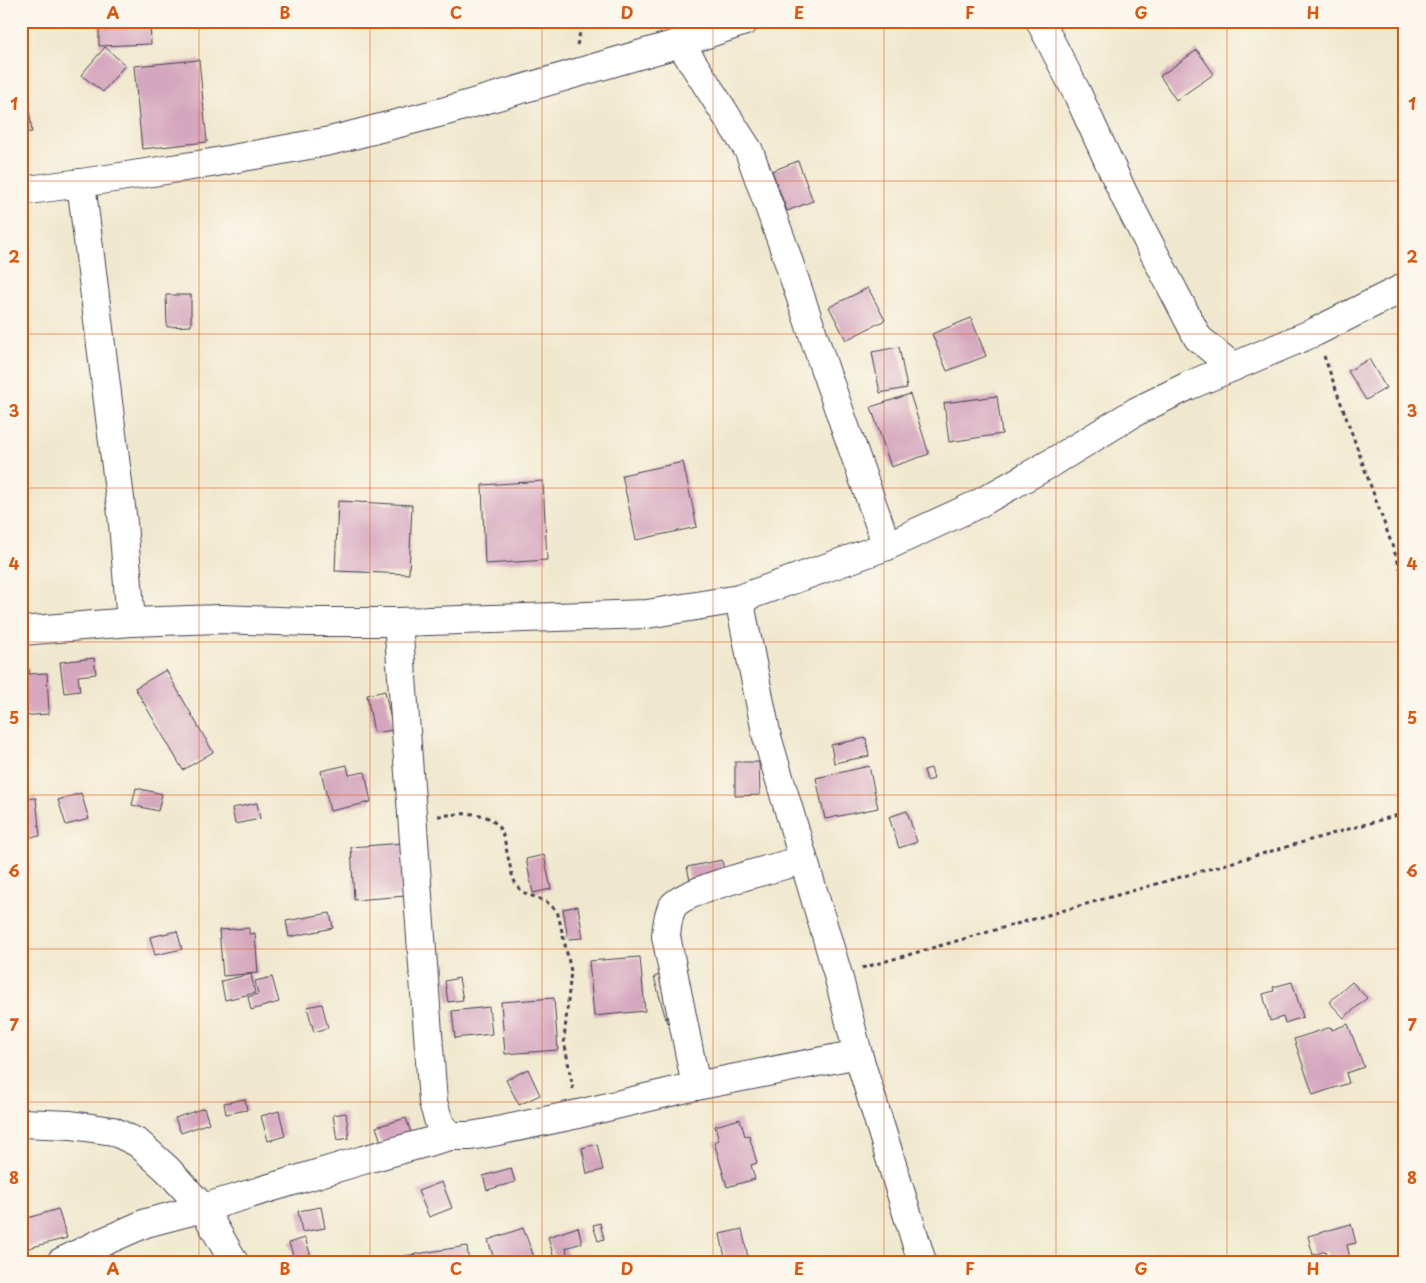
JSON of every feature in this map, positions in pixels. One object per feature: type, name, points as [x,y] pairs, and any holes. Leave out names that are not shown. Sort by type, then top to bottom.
[{"type":"street","points":[[21,191],[212,162],[330,141],[446,111],[680,43],[745,21]]},
{"type":"street","points":[[1040,21],[1077,93],[1126,197],[1198,338],[1233,367]]},
{"type":"street","points":[[680,43],[749,151],[887,546]]},
{"type":"street","points":[[81,183],[123,523],[131,622]]},
{"type":"street","points":[[21,631],[131,622],[220,619],[308,622],[398,622],[647,614],[739,599],[887,546],[978,504],[1137,411],[1188,386],[1315,332],[1405,287]]},
{"type":"street","points":[[1188,386],[1198,338]]},
{"type":"street","points":[[739,599],[767,736],[838,975],[858,1054],[922,1262]]},
{"type":"street","points":[[398,622],[433,1102],[439,1122],[450,1136]]},
{"type":"street","points":[[696,1086],[666,936],[672,907],[681,898],[715,885],[803,860]]},
{"type":"street","points":[[61,1262],[146,1224],[450,1136],[470,1136],[578,1114],[696,1086],[858,1054]]},
{"type":"street","points":[[21,1123],[72,1125],[113,1131],[138,1143],[167,1169],[203,1208],[234,1262]]},
{"type":"path","points":[[1315,332],[1405,581]]},
{"type":"path","points":[[411,808],[427,815],[480,814],[490,820],[499,828],[504,838],[514,881],[519,889],[546,901],[554,907],[558,914],[571,971],[564,1040],[578,1114]]},
{"type":"path","points":[[838,975],[1405,813]]},
{"type":"building","points":[[99,21],[150,21],[151,44],[99,46]]},
{"type":"building","points":[[105,47],[125,65],[103,92],[81,75]]},
{"type":"building","points":[[1197,50],[1214,74],[1176,100],[1160,76]]},
{"type":"building","points":[[199,60],[207,142],[142,149],[134,66]]},
{"type":"building","points":[[21,91],[27,91],[32,132],[21,133]]},
{"type":"building","points":[[798,161],[813,201],[787,211],[772,171]]},
{"type":"building","points":[[868,288],[885,320],[846,340],[829,307]]},
{"type":"building","points":[[166,295],[191,295],[191,326],[167,327]]},
{"type":"building","points":[[971,318],[986,356],[947,371],[932,334]]},
{"type":"building","points":[[899,347],[907,388],[880,393],[872,352]]},
{"type":"building","points":[[1369,359],[1386,388],[1366,400],[1348,371]]},
{"type":"building","points":[[910,394],[929,454],[891,467],[871,407]]},
{"type":"building","points":[[997,396],[1002,434],[949,442],[944,403]]},
{"type":"building","points":[[683,462],[697,527],[636,540],[622,475]]},
{"type":"building","points":[[543,481],[547,560],[485,564],[482,485]]},
{"type":"building","points":[[338,501],[412,505],[409,574],[335,571]]},
{"type":"building","points":[[94,658],[96,674],[78,676],[80,691],[64,693],[60,662]]},
{"type":"building","points":[[29,669],[29,674],[47,673],[49,714],[21,716],[21,670]]},
{"type":"building","points":[[166,670],[213,752],[183,770],[135,688]]},
{"type":"building","points":[[385,691],[393,730],[374,733],[367,695]]},
{"type":"building","points":[[866,738],[869,756],[834,763],[831,745]]},
{"type":"building","points":[[735,762],[759,762],[760,795],[735,796]]},
{"type":"building","points":[[347,765],[349,775],[365,772],[371,802],[330,811],[321,771]]},
{"type":"building","points":[[869,766],[878,808],[825,819],[816,778]]},
{"type":"building","points":[[931,768],[934,779],[927,781],[924,770]]},
{"type":"building","points":[[136,788],[162,794],[158,811],[132,805]]},
{"type":"building","points":[[81,793],[89,819],[66,825],[58,800]]},
{"type":"building","points":[[36,798],[40,836],[21,838],[21,799]]},
{"type":"building","points":[[257,803],[260,819],[235,824],[232,808]]},
{"type":"building","points":[[907,811],[917,842],[899,848],[889,817]]},
{"type":"building","points":[[403,843],[406,896],[354,900],[351,847]]},
{"type":"building","points":[[544,855],[551,889],[533,893],[526,859]]},
{"type":"building","points":[[722,860],[726,878],[691,885],[687,867]]},
{"type":"building","points":[[578,906],[583,938],[568,939],[563,909]]},
{"type":"building","points":[[330,913],[333,928],[289,937],[286,921]]},
{"type":"building","points":[[249,928],[249,934],[255,933],[258,973],[223,976],[219,930]]},
{"type":"building","points":[[177,931],[182,949],[155,955],[150,937]]},
{"type":"building","points":[[640,957],[645,1011],[594,1016],[589,961]]},
{"type":"building","points":[[251,974],[255,993],[225,1000],[221,981]]},
{"type":"building","points":[[662,974],[675,1021],[667,1023],[654,977]]},
{"type":"building","points":[[272,977],[279,1002],[251,1010],[248,997],[258,994],[255,981]]},
{"type":"building","points":[[459,978],[463,1000],[448,1002],[445,981]]},
{"type":"building","points":[[1292,982],[1303,1017],[1285,1023],[1283,1017],[1270,1021],[1263,994],[1274,991],[1273,987]]},
{"type":"building","points":[[1352,982],[1367,998],[1344,1018],[1329,1002]]},
{"type":"building","points":[[554,998],[558,1050],[505,1054],[501,1002]]},
{"type":"building","points":[[322,1004],[328,1028],[314,1032],[307,1007]]},
{"type":"building","points":[[489,1007],[492,1034],[455,1038],[452,1011]]},
{"type":"building","points":[[1348,1024],[1364,1067],[1346,1073],[1349,1083],[1313,1095],[1294,1039],[1331,1027],[1332,1030]]},
{"type":"building","points":[[528,1069],[540,1095],[519,1105],[506,1080]]},
{"type":"building","points":[[245,1099],[247,1110],[226,1114],[224,1103]]},
{"type":"building","points":[[204,1108],[209,1123],[181,1133],[175,1118]]},
{"type":"building","points":[[279,1111],[285,1136],[268,1141],[261,1116]]},
{"type":"building","points":[[346,1113],[349,1138],[337,1140],[333,1115]]},
{"type":"building","points":[[406,1118],[411,1133],[381,1142],[376,1127]]},
{"type":"building","points":[[740,1119],[745,1136],[749,1135],[757,1163],[751,1165],[755,1179],[727,1187],[714,1142],[719,1140],[715,1126]]},
{"type":"building","points":[[597,1144],[603,1170],[587,1174],[582,1148]]},
{"type":"building","points":[[511,1168],[515,1182],[487,1190],[483,1176]]},
{"type":"building","points":[[442,1182],[452,1208],[429,1217],[418,1191]]},
{"type":"building","points":[[321,1207],[325,1228],[302,1232],[298,1211]]},
{"type":"building","points":[[58,1209],[67,1238],[21,1250],[21,1220]]},
{"type":"building","points":[[600,1223],[604,1239],[598,1241],[593,1225]]},
{"type":"building","points":[[1351,1224],[1356,1243],[1347,1245],[1351,1262],[1329,1262],[1326,1251],[1313,1255],[1308,1236]]},
{"type":"building","points":[[578,1227],[582,1243],[566,1248],[568,1258],[555,1262],[548,1237]]},
{"type":"building","points":[[523,1228],[536,1262],[495,1262],[488,1240]]},
{"type":"building","points":[[742,1229],[749,1262],[726,1262],[720,1234]]},
{"type":"building","points":[[305,1238],[311,1256],[295,1261],[289,1243]]},
{"type":"building","points":[[467,1246],[469,1262],[398,1262],[397,1257]]},
{"type":"building","points":[[321,1257],[323,1262],[307,1262],[307,1261]]}]
